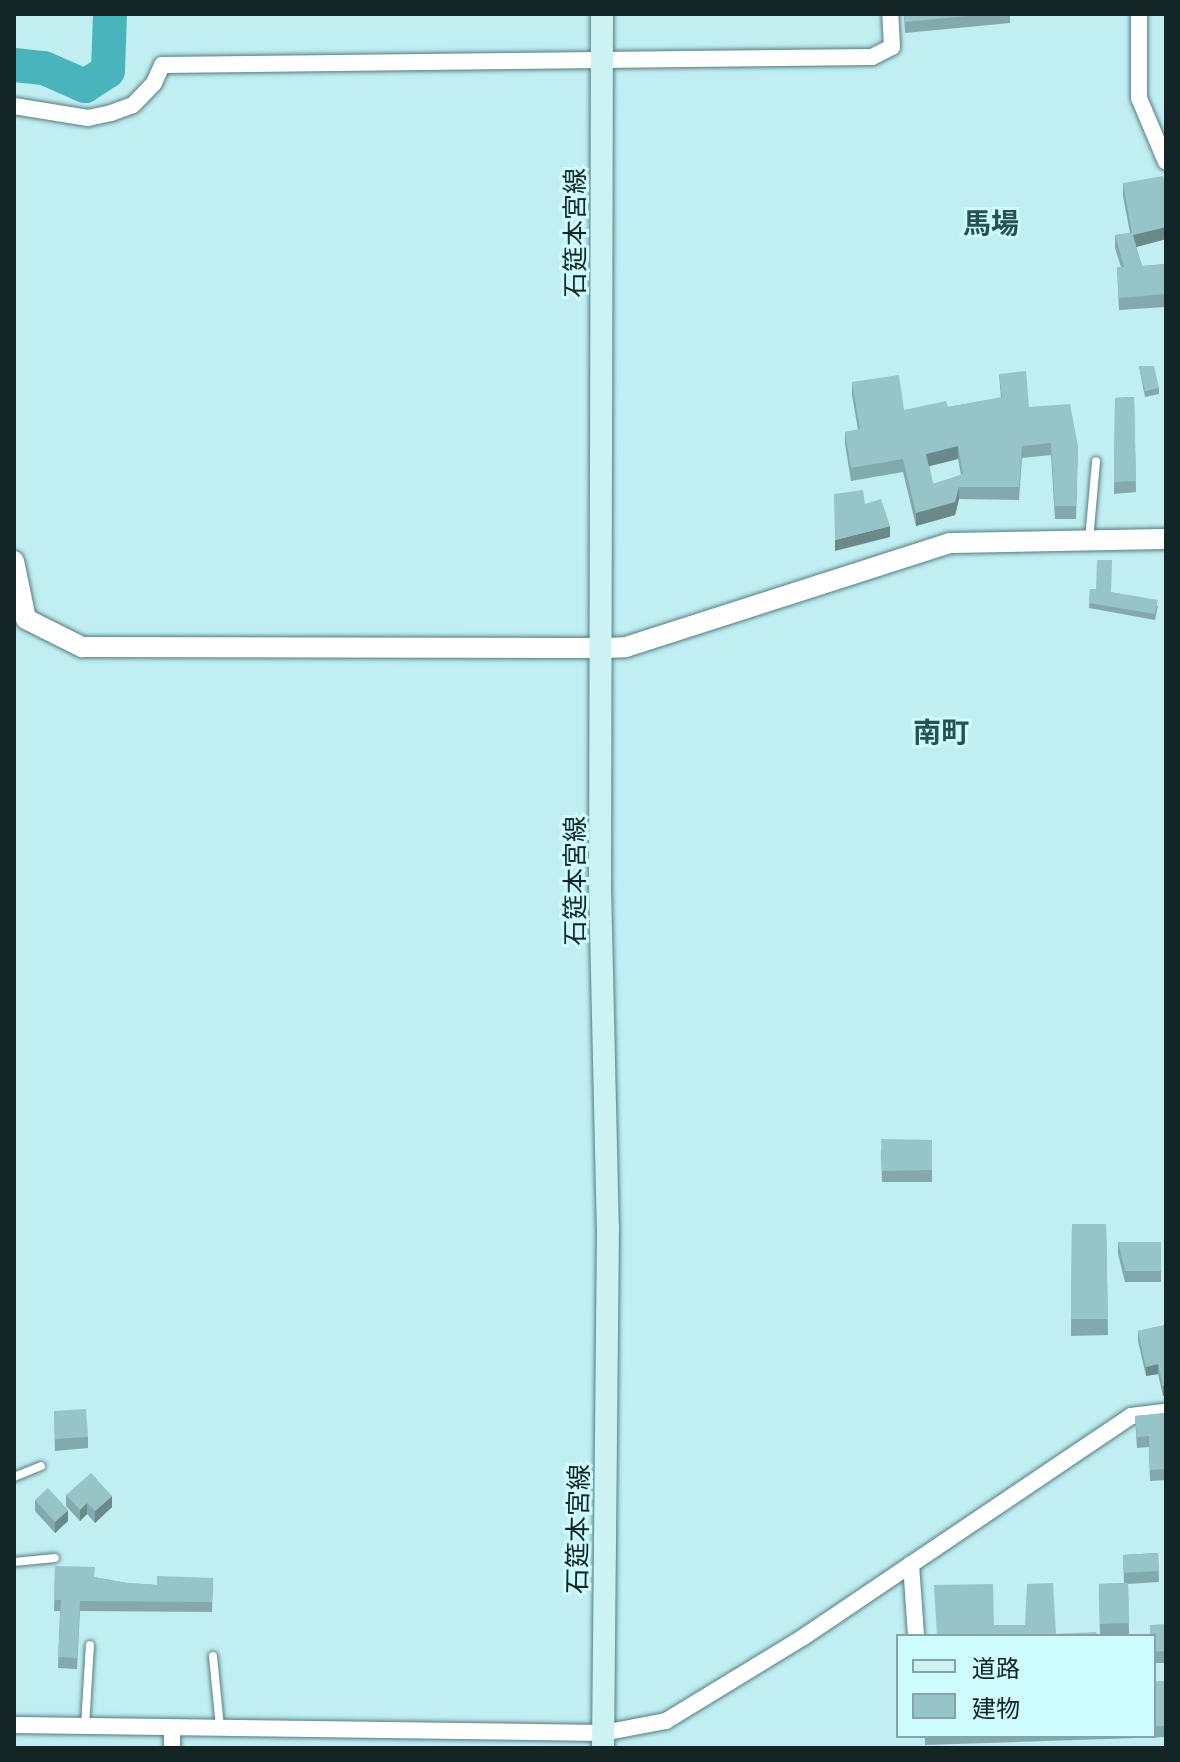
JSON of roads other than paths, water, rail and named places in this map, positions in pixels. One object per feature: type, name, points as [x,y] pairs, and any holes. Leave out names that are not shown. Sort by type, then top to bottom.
[{"type":"main road","name":"石筵本宮線","points":[[602,14],[603,648],[600,884],[608,1227],[603,1740]]},
{"type":"street","points":[[14,106],[88,118],[111,113],[133,105],[154,83],[162,65],[872,57],[892,47],[890,14]]},
{"type":"street","points":[[1139,14],[1139,98],[1166,162]]},
{"type":"street","points":[[14,561],[20,623],[63,641],[104,650],[603,648],[626,647],[950,543],[994,539],[1089,543],[1166,539]]},
{"type":"street","points":[[14,1725],[172,1730],[220,1727],[603,1740],[666,1721],[911,1564],[1131,1416],[1166,1412]]},
{"type":"street","points":[[911,1564],[916,1634]]},
{"type":"street","points":[[172,1730],[172,1748]]},
{"type":"lane","points":[[1089,543],[1096,461]]},
{"type":"lane","points":[[14,1477],[41,1466]]},
{"type":"lane","points":[[14,1562],[55,1558]]},
{"type":"lane","points":[[85,1727],[90,1645]]},
{"type":"lane","points":[[213,1656],[220,1727]]},
{"type":"waterway","points":[[14,65],[44,68],[85,86],[108,71],[110,14]]},
{"type":"district","name":"馬場","points":[[991,222]]},
{"type":"district","name":"南町","points":[[941,731]]}]
